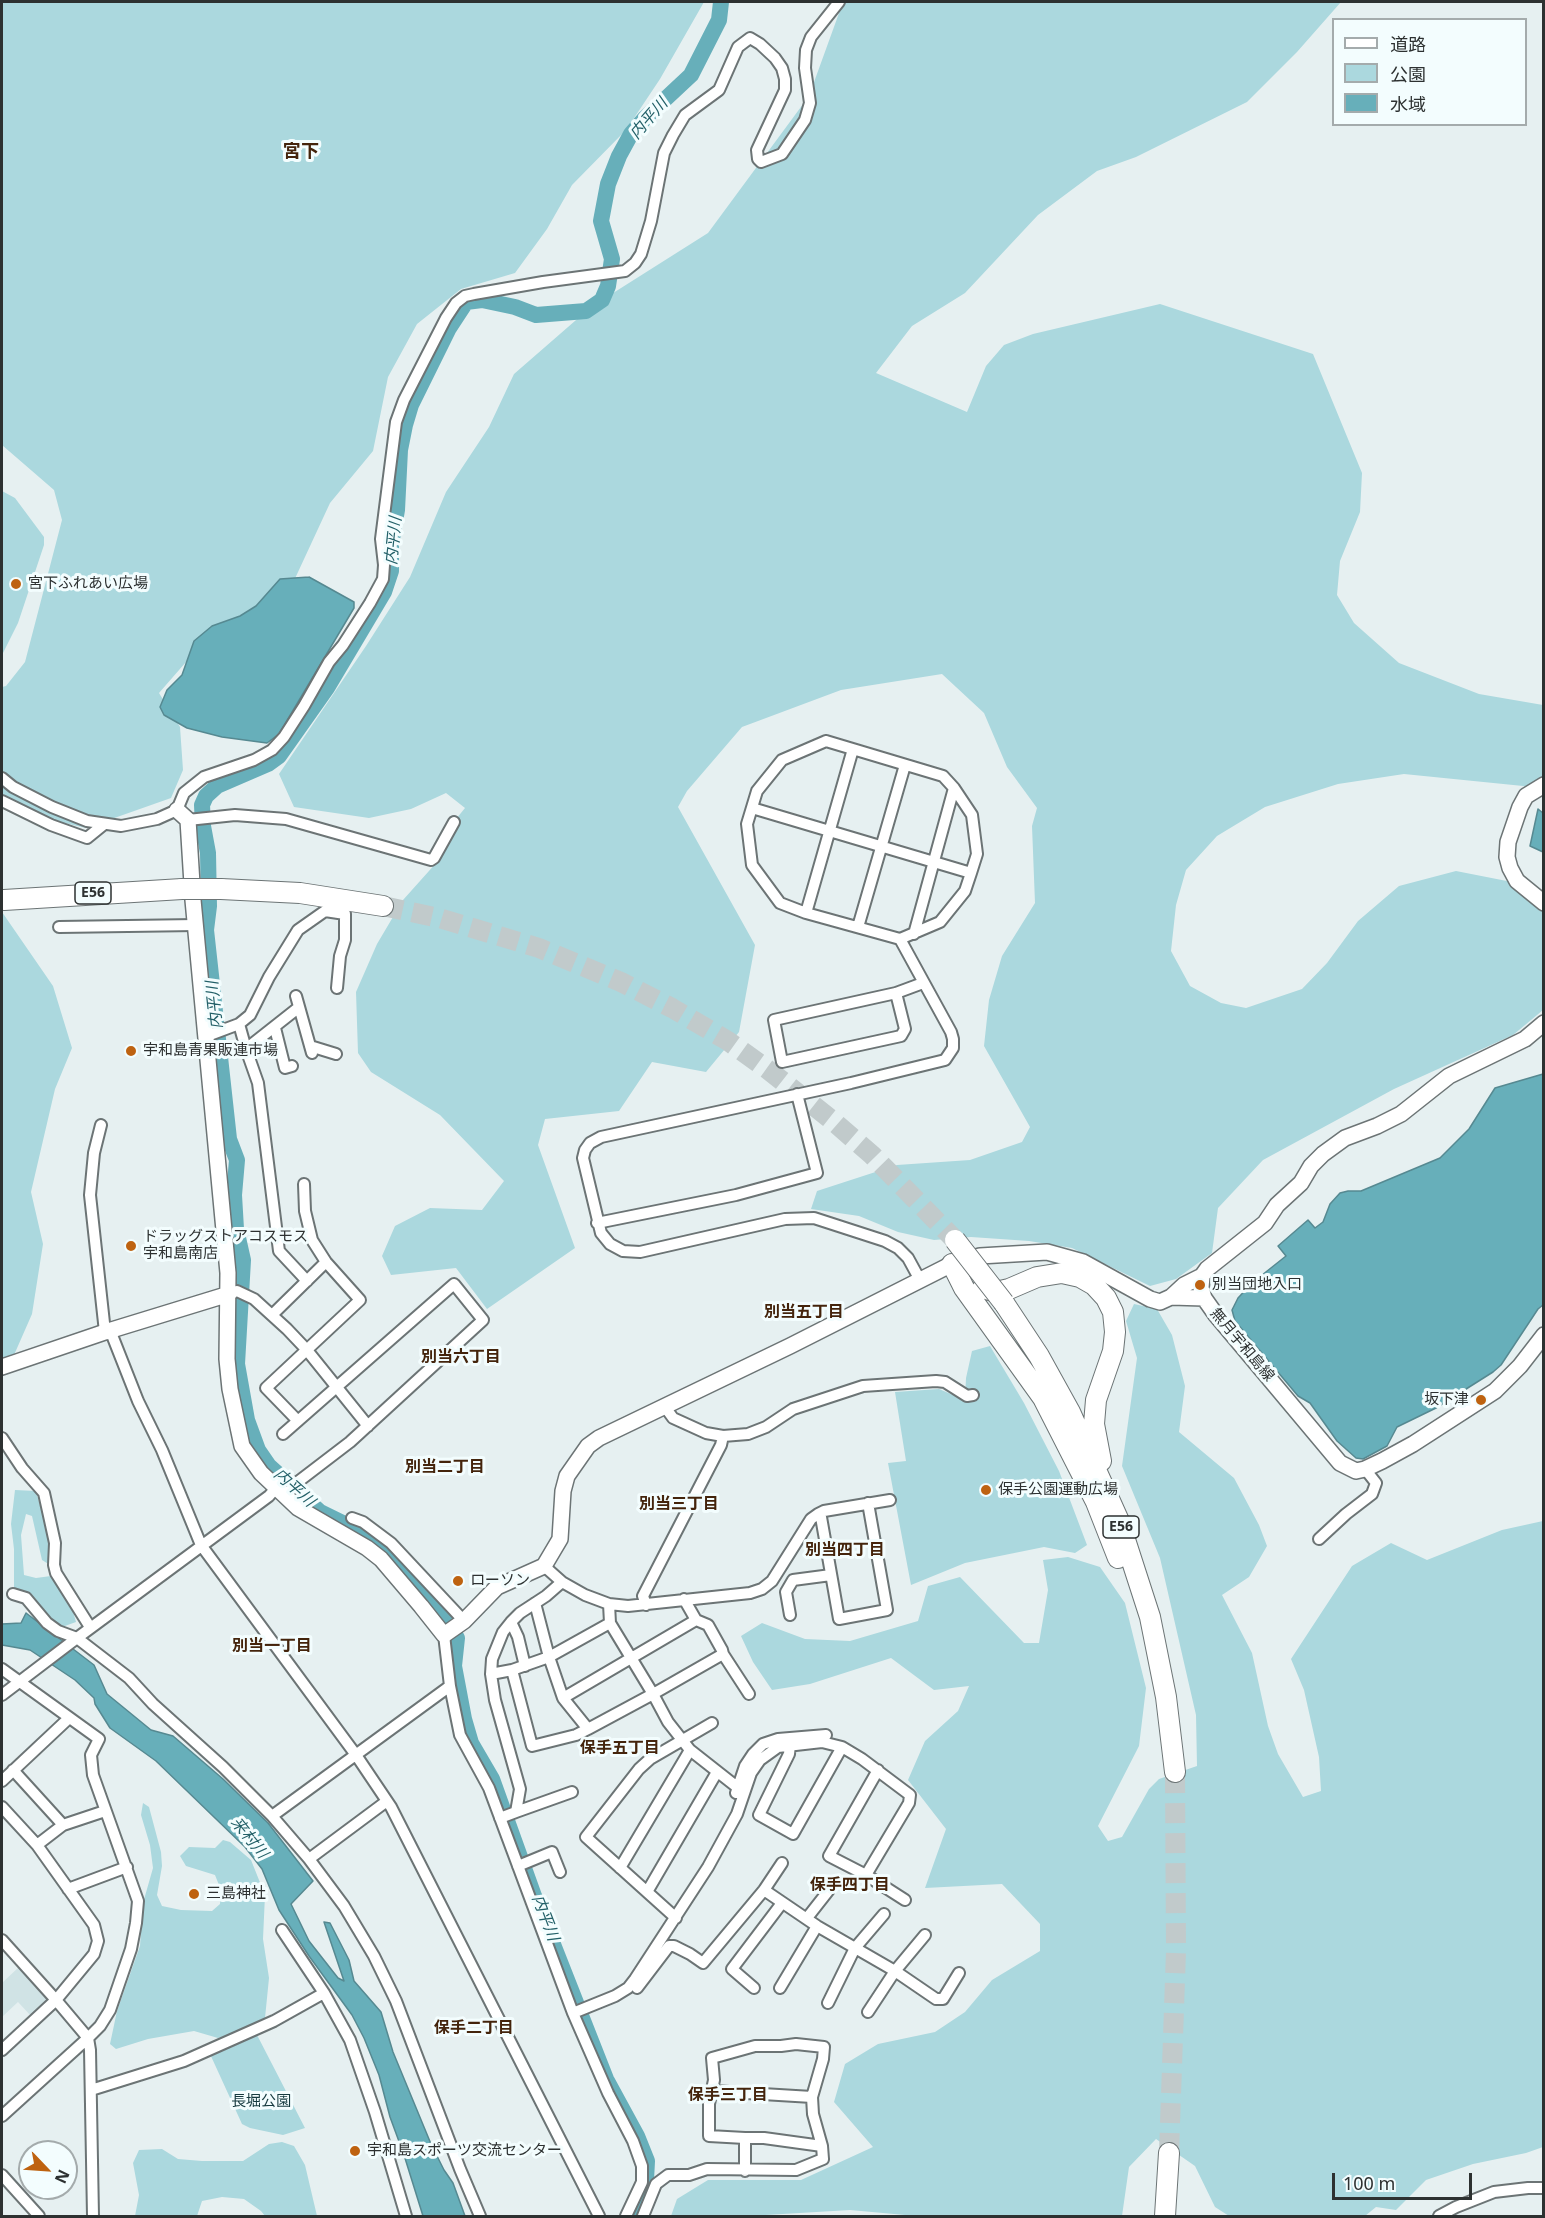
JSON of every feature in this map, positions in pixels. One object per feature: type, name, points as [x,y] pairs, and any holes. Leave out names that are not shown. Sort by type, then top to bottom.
[{"type":"highway","name":"E56","points":[[4,900],[182,889],[220,889],[300,893],[383,906]]},
{"type":"highway","name":"E56","points":[[955,1240],[1004,1303],[1039,1356],[1070,1412],[1119,1521],[1150,1617],[1166,1697],[1175,1772]]},
{"type":"highway","points":[[952,1264],[982,1288],[996,1292],[1037,1277],[1062,1274],[1080,1277],[1094,1285],[1106,1298],[1113,1312],[1115,1332],[1113,1351],[1096,1400],[1094,1424],[1099,1455],[1119,1521]]},
{"type":"highway","points":[[952,1264],[964,1288],[1043,1398],[1096,1502],[1130,1589],[1166,1697]]},
{"type":"highway","points":[[1164,2217],[1168,2153]]},
{"type":"highway","points":[[1167,2173],[1172,2217]]},
{"type":"street","points":[[454,1628],[422,1606],[381,1559],[367,1548],[315,1520],[252,1462],[242,1446],[236,1426],[227,1359],[233,1293],[211,1035],[196,925],[184,793],[204,777],[254,760],[272,750],[284,737],[329,662],[370,603],[383,579],[382,529],[396,422],[409,390],[456,303],[465,296],[474,294],[625,271],[636,263],[651,221],[664,153],[673,135],[685,115],[719,90],[738,47],[750,38],[775,58],[782,68],[785,79],[785,90],[757,150],[758,159],[761,162],[782,154],[806,120],[810,103],[805,68],[806,50],[811,37],[840,2]]},
{"type":"street","points":[[826,741],[853,749],[943,776],[972,815],[977,854],[965,891],[940,922],[900,939],[806,913],[780,903],[752,865],[747,824],[757,791],[782,760],[826,741]]},
{"type":"street","points":[[806,913],[853,749]]},
{"type":"street","points":[[858,927],[905,765]]},
{"type":"street","points":[[2,778],[13,787],[52,807],[104,825],[121,826],[187,816],[207,818],[235,815],[286,819],[431,860],[454,822]]},
{"type":"street","points":[[1544,785],[1526,796],[1520,807],[1508,842],[1507,858],[1517,881],[1544,903]]},
{"type":"street","points":[[914,934],[954,788]]},
{"type":"street","points":[[2,801],[51,825],[87,838],[104,825]]},
{"type":"street","points":[[752,808],[971,873]]},
{"type":"street","points":[[211,1035],[235,1025],[250,1015],[269,977],[298,930],[325,911],[345,914],[345,940],[340,956],[338,988]]},
{"type":"street","points":[[59,927],[196,925]]},
{"type":"street","points":[[900,939],[953,1039],[952,1048],[945,1060],[601,1137],[590,1143],[583,1158],[601,1233],[610,1244],[623,1251],[640,1252],[785,1219],[814,1218],[885,1241],[898,1248],[908,1258],[920,1280]]},
{"type":"street","points":[[896,993],[905,1029],[902,1036],[782,1062],[774,1020],[896,993],[923,983]]},
{"type":"street","points":[[296,996],[311,1049],[336,1054]]},
{"type":"street","points":[[246,1049],[298,1008]]},
{"type":"street","points":[[1171,1298],[1184,1285],[1202,1276],[1226,1252],[1265,1222],[1277,1205],[1301,1183],[1311,1166],[1323,1154],[1345,1138],[1401,1114],[1449,1076],[1525,1039],[1544,1023]]},
{"type":"street","points":[[235,1025],[258,1083],[279,1251],[307,1281]]},
{"type":"street","points":[[275,1028],[285,1068],[292,1066]]},
{"type":"street","points":[[597,1223],[736,1195],[817,1173],[797,1094]]},
{"type":"street","points":[[101,1125],[94,1153],[90,1195],[107,1331],[162,1450],[201,1545],[356,1755],[387,1801],[599,2217]]},
{"type":"street","points":[[297,1421],[266,1388],[360,1299],[326,1262],[312,1240],[305,1211],[304,1184]]},
{"type":"street","points":[[454,1628],[497,1587],[544,1566],[560,1539],[563,1491],[567,1476],[588,1446],[599,1438],[790,1346],[952,1264],[980,1256],[1047,1252],[1083,1262],[1150,1299],[1160,1302],[1171,1298],[1204,1298]]},
{"type":"street","points":[[272,1315],[326,1262]]},
{"type":"street","name":"無月宇和島線","points":[[1202,1276],[1201,1288],[1204,1298],[1340,1463],[1356,1471],[1365,1469]]},
{"type":"street","points":[[2,1695],[268,1496],[283,1491],[350,1442],[483,1320],[454,1284],[283,1434]]},
{"type":"street","points":[[2,1367],[107,1331],[233,1293],[249,1296],[272,1315],[306,1349],[368,1426]]},
{"type":"street","points":[[1318,1539],[1372,1494],[1376,1484],[1365,1469],[1413,1444],[1495,1391],[1514,1374],[1544,1335]]},
{"type":"street","points":[[665,1407],[673,1418],[706,1433],[723,1436],[748,1434],[766,1427],[795,1408],[863,1386],[936,1381],[945,1382],[967,1396],[973,1395]]},
{"type":"street","points":[[646,1605],[643,1596],[721,1445],[723,1436]]},
{"type":"street","points":[[2,1438],[22,1468],[44,1493],[55,1543],[56,1573],[90,1627]]},
{"type":"street","points":[[544,1566],[562,1582],[585,1595],[609,1604],[646,1605],[750,1593],[762,1589],[772,1581],[811,1518],[824,1511],[890,1500]]},
{"type":"street","points":[[818,1514],[821,1517],[839,1619],[887,1610],[868,1503]]},
{"type":"street","points":[[352,1518],[363,1522],[391,1543],[454,1628],[450,1686],[460,1736],[507,1815],[522,1864],[608,2093],[630,2135],[642,2166],[642,2182],[626,2217]]},
{"type":"street","points":[[790,1615],[786,1592],[793,1580],[831,1575]]},
{"type":"street","points":[[507,1815],[520,1789],[495,1700],[491,1674],[492,1659],[497,1644],[511,1622],[562,1582]]},
{"type":"street","points":[[13,1594],[26,1598],[47,1623],[129,1678],[153,1704],[223,1767],[272,1816],[309,1859],[344,1906],[374,1956],[396,2001],[480,2217]]},
{"type":"street","points":[[684,1599],[696,1620],[708,1625],[723,1654],[749,1694]]},
{"type":"street","points":[[535,1604],[562,1698],[588,1729]]},
{"type":"street","points":[[609,1604],[610,1623],[687,1746],[737,1787]]},
{"type":"street","points":[[562,1698],[696,1620]]},
{"type":"street","points":[[511,1622],[518,1637],[525,1666]]},
{"type":"street","points":[[491,1674],[512,1670],[549,1657],[610,1623]]},
{"type":"street","points":[[512,1670],[532,1746],[576,1735],[723,1654]]},
{"type":"street","points":[[2,1669],[22,1681],[68,1719],[99,1739],[91,1755],[93,1775],[138,1901],[131,1949],[110,2010],[88,2038],[2,2116]]},
{"type":"street","points":[[272,1816],[450,1686]]},
{"type":"street","points":[[2,1781],[68,1719]]},
{"type":"street","points":[[620,1868],[687,1746],[712,1723]]},
{"type":"street","points":[[737,1814],[735,1794],[737,1787],[745,1766],[763,1744],[778,1738],[826,1735]]},
{"type":"street","points":[[628,1988],[708,1867],[737,1814],[745,1788],[760,1760],[778,1747],[822,1742],[842,1748],[878,1770],[910,1795],[909,1803],[866,1875]]},
{"type":"street","points":[[790,1745],[789,1754],[759,1815],[793,1834],[842,1748]]},
{"type":"street","points":[[676,1918],[586,1837],[639,1769],[650,1759],[687,1746]]},
{"type":"street","points":[[13,1770],[63,1825]]},
{"type":"street","points":[[878,1770],[830,1856],[866,1875],[904,1900]]},
{"type":"street","points":[[647,1892],[717,1772]]},
{"type":"street","points":[[507,1815],[572,1792]]},
{"type":"street","points":[[309,1859],[387,1801]]},
{"type":"street","points":[[2,1807],[37,1845],[94,1925],[98,1941],[94,1954],[56,2000],[2,2050]]},
{"type":"street","points":[[37,1845],[63,1825],[105,1811]]},
{"type":"street","points":[[522,1864],[552,1852],[560,1872]]},
{"type":"street","points":[[578,2011],[628,1988],[636,1988],[669,1946],[674,1946],[703,1963],[764,1890],[782,1863]]},
{"type":"street","points":[[68,1889],[127,1867]]},
{"type":"street","points":[[764,1890],[817,1926],[895,1971],[936,1999],[943,1999],[959,1973]]},
{"type":"street","points":[[807,1918],[829,1890]]},
{"type":"street","points":[[754,1988],[732,1969],[782,1903]]},
{"type":"street","points":[[828,2003],[855,1948],[884,1914]]},
{"type":"street","points":[[780,1988],[817,1926]]},
{"type":"street","points":[[282,1930],[324,1993],[350,2040],[375,2112],[406,2217]]},
{"type":"street","points":[[868,2012],[895,1971],[925,1935]]},
{"type":"street","points":[[2,1940],[88,2038],[93,2217]]},
{"type":"street","points":[[91,2090],[184,2061],[274,2021],[324,1993]]},
{"type":"street","points":[[643,2217],[656,2184],[668,2175],[689,2175],[707,2169],[796,2170],[824,2159],[822,2146],[813,2114],[812,2097],[824,2048],[796,2044],[755,2046],[712,2058],[713,2091],[709,2104],[710,2136],[764,2138],[822,2146]]},
{"type":"street","points":[[713,2091],[812,2097]]},
{"type":"street","points":[[745,2138],[745,2171]]},
{"type":"street","points":[[2,2175],[39,2217]]},
{"type":"street","points":[[1439,2217],[1459,2212],[1494,2192],[1544,2188]]},
{"type":"shaded area","points":[[20,1966],[50,1999],[31,2016],[18,2002],[2,2017],[2,1983]]},
{"type":"green space","points":[[2,2],[704,2],[660,79],[626,130],[572,185],[547,229],[515,273],[461,289],[417,324],[388,377],[373,451],[330,503],[292,585],[186,662],[159,693],[180,727],[183,770],[171,798],[86,828],[17,812],[2,802],[2,687],[6,686],[25,662],[62,520],[54,490],[2,445]]},
{"type":"green space","points":[[843,2],[1341,2],[1297,52],[1247,102],[1136,157],[1097,171],[1038,215],[965,293],[912,326],[876,373],[967,412],[986,366],[1004,345],[1033,334],[1160,304],[1313,354],[1362,473],[1360,512],[1340,561],[1337,595],[1354,623],[1399,663],[1479,694],[1543,705],[1543,788],[1404,774],[1338,784],[1265,807],[1217,836],[1186,870],[1176,905],[1171,951],[1190,986],[1221,1003],[1246,1008],[1302,989],[1327,963],[1358,921],[1399,886],[1456,871],[1522,884],[1543,899],[1543,1010],[1513,1035],[1394,1089],[1263,1160],[1218,1208],[1212,1253],[1176,1279],[1150,1286],[1072,1248],[1029,1241],[971,1237],[934,1240],[898,1232],[859,1216],[811,1209],[817,1191],[897,1165],[970,1160],[1022,1142],[1030,1127],[984,1046],[989,1000],[1002,956],[1035,903],[1032,826],[1037,808],[1007,767],[984,713],[942,674],[841,690],[742,727],[687,791],[678,807],[755,945],[739,1032],[706,1072],[652,1062],[619,1111],[545,1119],[538,1145],[575,1248],[487,1309],[456,1268],[391,1275],[382,1256],[395,1226],[430,1208],[482,1210],[504,1181],[440,1115],[371,1072],[358,1053],[356,992],[377,944],[403,900],[437,862],[452,824],[465,808],[446,793],[411,809],[369,818],[294,807],[279,774],[410,577],[446,492],[489,427],[514,374],[591,307],[708,233],[809,96]]},
{"type":"green space","name":"宮下ふれあい広場","points":[[2,491],[15,498],[44,537],[44,545],[18,623],[2,655]]},
{"type":"green space","points":[[2,912],[53,986],[72,1048],[55,1089],[31,1192],[43,1244],[32,1314],[14,1355],[2,1358]]},
{"type":"green space","points":[[1134,1304],[1157,1309],[1172,1335],[1185,1386],[1179,1432],[1234,1478],[1259,1525],[1267,1546],[1249,1577],[1222,1595],[1252,1653],[1268,1726],[1278,1754],[1303,1797],[1321,1791],[1319,1757],[1304,1690],[1291,1659],[1352,1566],[1391,1543],[1427,1560],[1502,1530],[1543,1521],[1543,2147],[1526,2153],[1473,2164],[1426,2180],[1396,2210],[1376,2207],[1365,2216],[1229,2216],[1215,2207],[1195,2166],[1156,2139],[1129,2167],[1122,2216],[916,2216],[850,2210],[749,2216],[671,2216],[677,2199],[708,2180],[801,2180],[873,2147],[834,2102],[845,2064],[878,2044],[935,2032],[965,2012],[992,1980],[1040,1951],[1040,1924],[1002,1884],[925,1888],[946,1829],[908,1780],[925,1741],[958,1711],[969,1686],[934,1690],[891,1658],[810,1684],[772,1690],[753,1662],[741,1636],[762,1623],[805,1639],[850,1641],[918,1621],[928,1586],[960,1577],[1024,1643],[1039,1643],[1048,1590],[1043,1560],[1068,1557],[1100,1567],[1125,1603],[1146,1688],[1139,1746],[1098,1826],[1108,1841],[1122,1837],[1149,1789],[1159,1779],[1197,1766],[1196,1715],[1160,1558],[1122,1466],[1137,1358],[1126,1321]]},
{"type":"green space","points":[[990,1346],[1024,1403],[1059,1471],[1087,1545],[1075,1553],[1044,1547],[965,1563],[911,1585],[888,1463],[906,1461],[895,1392],[939,1389],[965,1400],[966,1378],[972,1351]]},
{"type":"green space","points":[[15,1490],[36,1491],[51,1545],[50,1565],[42,1560],[32,1516],[26,1514],[21,1535],[24,1575],[36,1578],[51,1576],[70,1601],[76,1622],[62,1627],[51,1623],[29,1598],[14,1589],[14,1549],[11,1524]]},
{"type":"green space","points":[[143,1803],[149,1807],[161,1852],[162,1866],[157,1895],[162,1906],[181,1910],[212,1911],[220,1904],[221,1890],[215,1875],[186,1866],[180,1856],[189,1847],[215,1848],[223,1840],[230,1842],[251,1860],[265,1895],[263,1939],[269,1978],[265,2018],[241,2031],[218,2038],[194,2031],[148,2039],[116,2049],[110,2044],[117,2011],[140,1946],[143,1903],[153,1868],[150,1845],[141,1815]]},
{"type":"green space","name":"長堀公園","points":[[256,2033],[305,2128],[283,2135],[242,2124],[210,2054]]},
{"type":"green space","points":[[282,2142],[294,2146],[305,2165],[317,2216],[265,2216],[244,2199],[222,2197],[202,2201],[197,2216],[135,2216],[139,2195],[133,2163],[139,2150],[162,2149],[178,2159],[243,2161],[269,2144]]},
{"type":"water","points":[[309,577],[354,602],[354,608],[279,734],[267,743],[222,737],[187,728],[164,715],[160,707],[167,690],[182,675],[194,641],[212,626],[240,616],[256,606],[280,579]]},
{"type":"water","points":[[1538,809],[1543,813],[1543,852],[1530,846]]},
{"type":"water","points":[[1543,1074],[1543,1305],[1538,1309],[1501,1365],[1493,1372],[1436,1408],[1397,1427],[1387,1446],[1363,1459],[1356,1458],[1337,1441],[1310,1403],[1298,1396],[1235,1321],[1232,1310],[1238,1298],[1252,1283],[1286,1256],[1278,1246],[1308,1220],[1315,1228],[1323,1222],[1330,1204],[1340,1193],[1361,1191],[1440,1158],[1469,1129],[1495,1088]]},
{"type":"water","name":"来村川","points":[[26,1613],[94,1665],[107,1694],[151,1730],[173,1736],[223,1779],[268,1823],[313,1881],[291,1904],[309,1941],[338,1978],[344,1981],[324,1922],[330,1923],[349,1960],[354,1981],[381,2012],[393,2052],[431,2144],[453,2183],[465,2216],[423,2216],[390,2117],[379,2075],[364,2038],[352,2015],[279,1910],[262,1869],[245,1847],[156,1761],[110,1728],[95,1704],[94,1698],[75,1680],[30,1650],[2,1645],[2,1624],[21,1623]]},
{"type":"waterway","name":"内平川","points":[[634,2216],[646,2180],[647,2161],[637,2136],[606,2079],[534,1896],[492,1779],[471,1743],[454,1666],[457,1638],[442,1613],[388,1551],[367,1535],[320,1512],[269,1466],[258,1450],[247,1420],[237,1364],[243,1260],[236,1229],[234,1195],[237,1160],[229,1139],[206,930],[209,906],[208,853],[202,805],[206,796],[217,786],[268,764],[279,756],[327,688],[384,592],[391,571],[391,545],[397,510],[400,450],[405,425],[411,405],[449,328],[466,302],[482,300],[515,307],[536,315],[586,311],[602,300],[608,286],[612,259],[601,221],[608,184],[619,156],[631,134],[645,118],[691,75],[719,20],[721,2]]},
{"type":"tunnel","points":[[383,906],[439,918],[539,948],[621,982],[672,1008],[728,1041],[833,1121],[872,1155],[955,1240]]},
{"type":"tunnel","points":[[1169,2153],[1176,1951],[1175,1772]]},
{"type":"place","name":"宮下ふれあい広場","points":[[16,584]]},
{"type":"place","name":"宇和島青果販連市場","points":[[131,1051]]},
{"type":"place","name":"ドラッグストアコスモス 宇和島南店","points":[[131,1246]]},
{"type":"place","name":"別当団地入口","points":[[1200,1285]]},
{"type":"place","name":"坂下津","points":[[1481,1400]]},
{"type":"place","name":"保手公園運動広場","points":[[986,1490]]},
{"type":"place","name":"ローソン","points":[[458,1581]]},
{"type":"place","name":"三島神社","points":[[194,1894]]},
{"type":"place","name":"宇和島スポーツ交流センター","points":[[355,2151]]},
{"type":"district","name":"宮下","points":[[301,152]]},
{"type":"district","name":"別当五丁目","points":[[804,1312]]},
{"type":"district","name":"別当六丁目","points":[[461,1357]]},
{"type":"district","name":"別当二丁目","points":[[445,1467]]},
{"type":"district","name":"別当三丁目","points":[[679,1504]]},
{"type":"district","name":"別当四丁目","points":[[845,1550]]},
{"type":"district","name":"別当一丁目","points":[[272,1646]]},
{"type":"district","name":"保手五丁目","points":[[620,1748]]},
{"type":"district","name":"保手四丁目","points":[[850,1885]]},
{"type":"district","name":"保手二丁目","points":[[474,2028]]},
{"type":"district","name":"保手三丁目","points":[[728,2095]]}]
